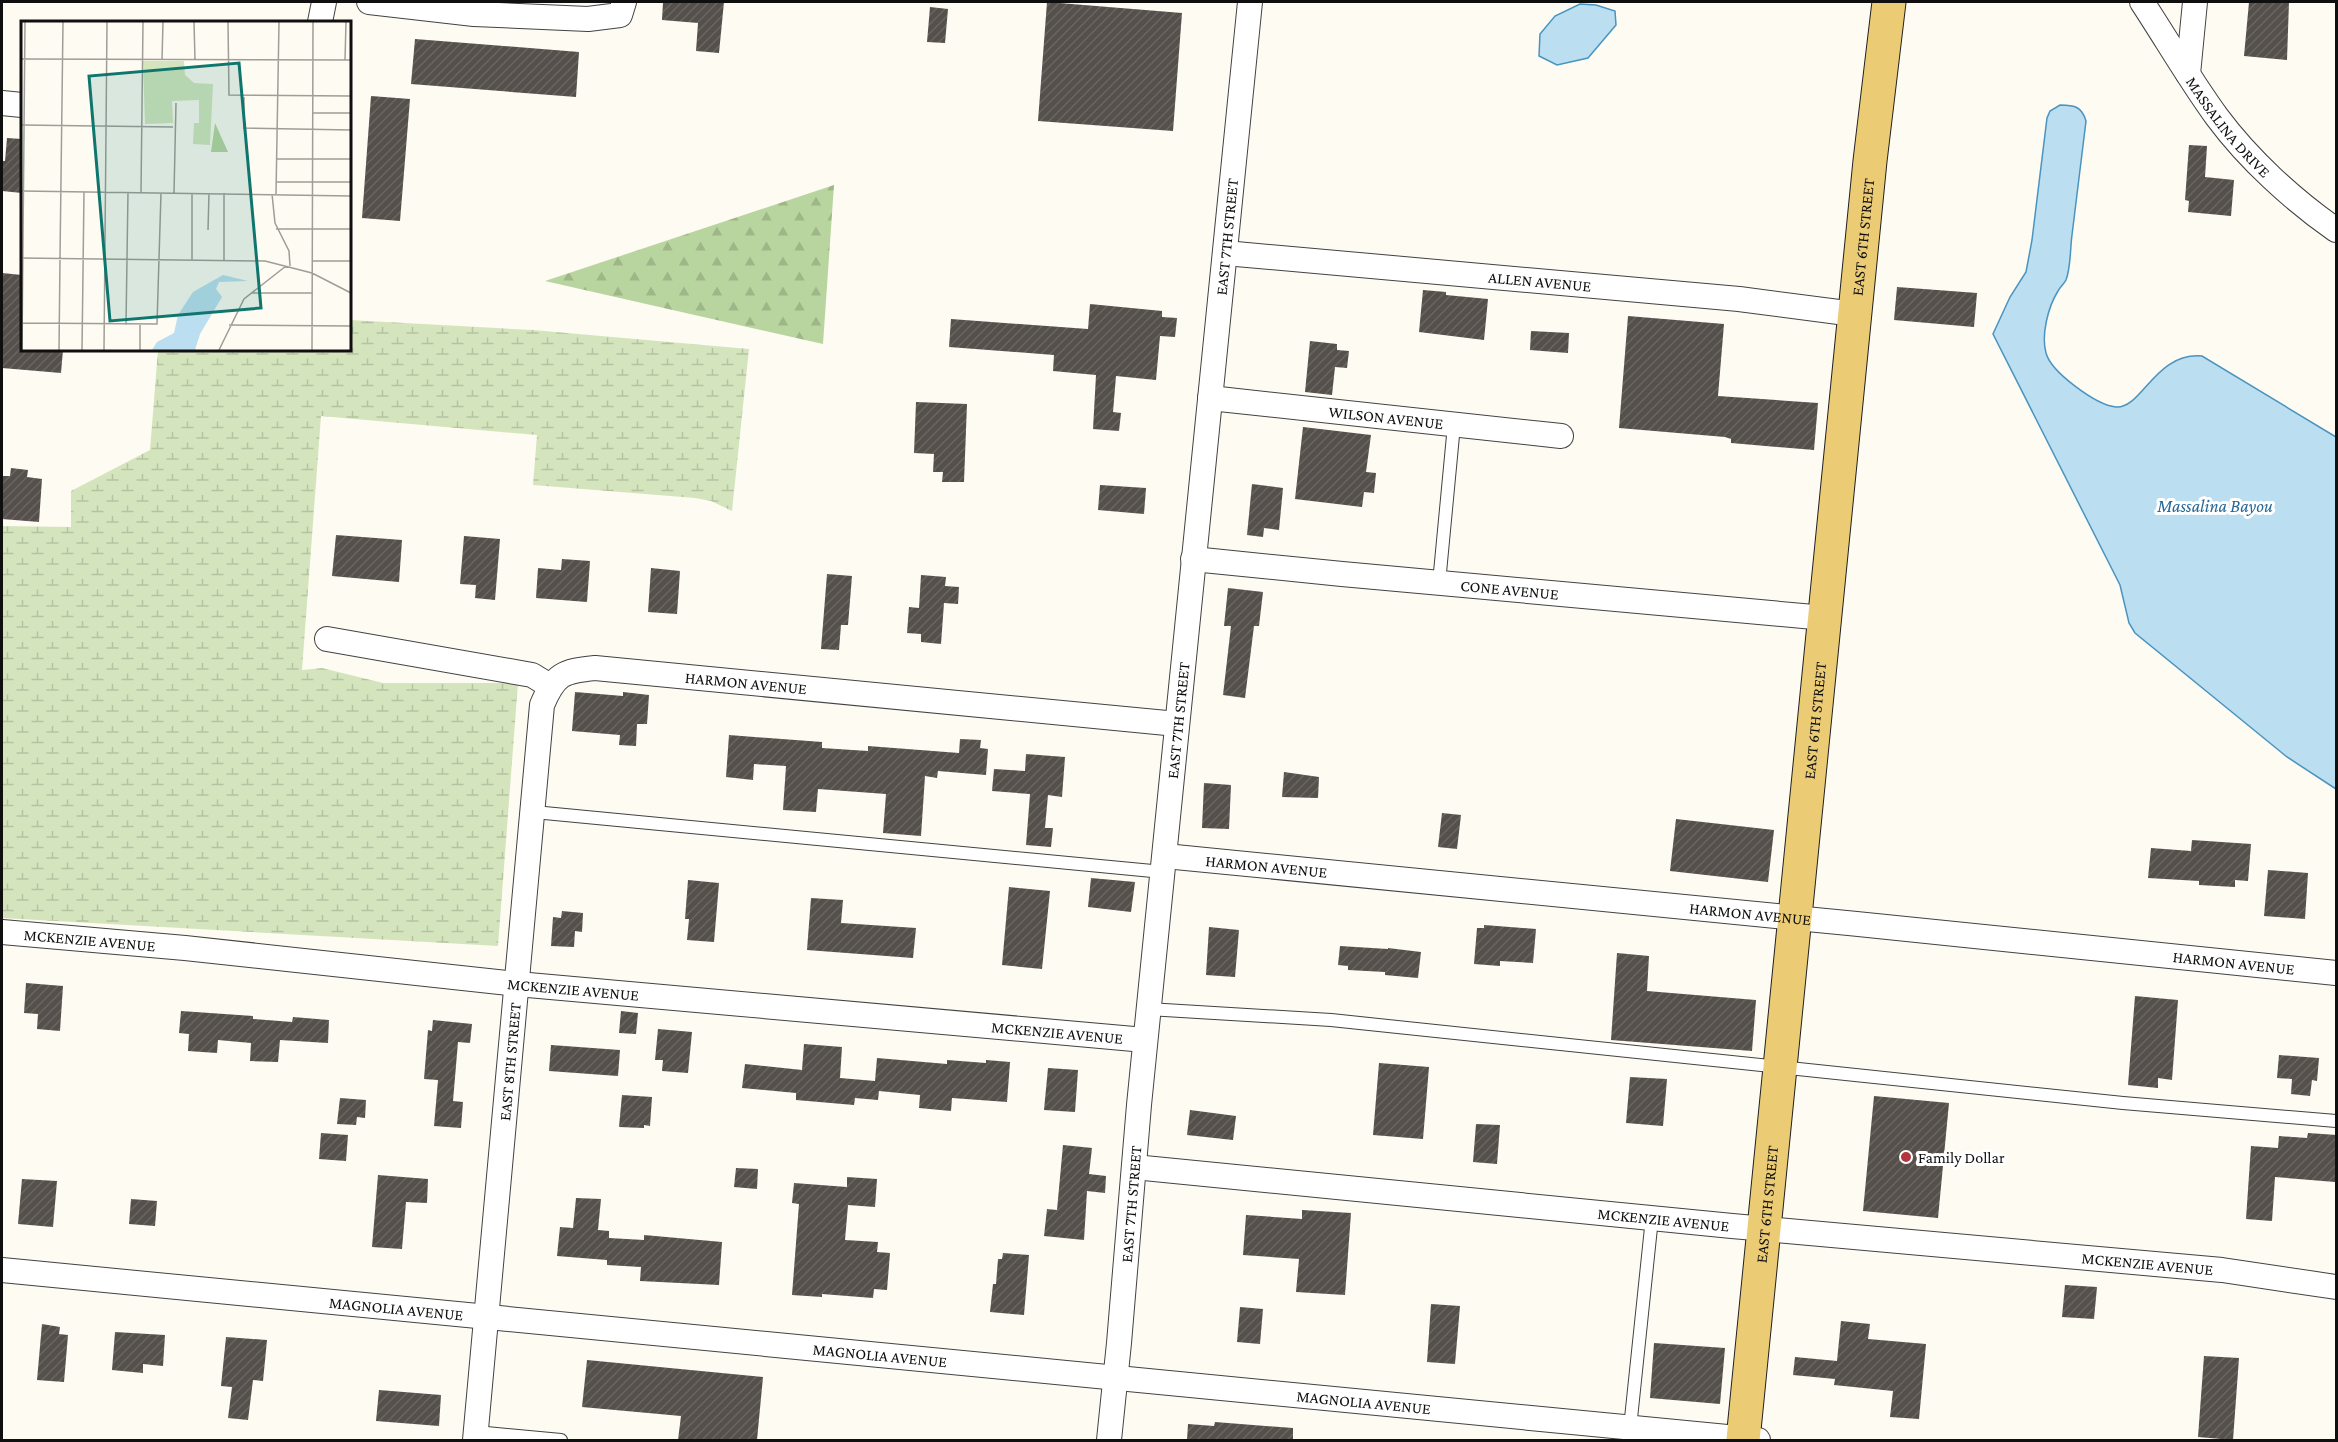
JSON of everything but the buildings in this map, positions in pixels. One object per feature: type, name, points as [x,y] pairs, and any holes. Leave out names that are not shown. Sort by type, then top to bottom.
[{"type":"main road","name":"EAST 6TH STREET","points":[[1748,1440],[1764,1229],[1854,314],[1889,2]]},
{"type":"street","points":[[320,21],[324,2]]},
{"type":"street","points":[[369,2],[474,14],[588,20],[622,8]]},
{"type":"street","name":"EAST 7TH STREET","points":[[1109,1440],[1148,1009],[1250,2]]},
{"type":"street","name":"MASSALINA DRIVE","points":[[2142,2],[2217,117],[2246,152],[2308,208],[2337,230]]},
{"type":"street","points":[[2188,74],[2195,2]]},
{"type":"street","points":[[2,103],[21,105]]},
{"type":"street","name":"ALLEN AVENUE","points":[[1225,253],[1727,298],[1854,314]]},
{"type":"street","name":"WILSON AVENUE","points":[[1210,398],[1561,436]]},
{"type":"street","name":"CONE AVENUE","points":[[1193,559],[1825,618]]},
{"type":"street","points":[[327,639],[532,675],[550,686]]},
{"type":"street","name":"HARMON AVENUE","points":[[550,686],[569,671],[595,668],[1177,724]]},
{"type":"street","name":"EAST 8TH STREET","points":[[475,1436],[488,1316],[542,705],[550,686]]},
{"type":"street","name":"HARMON AVENUE","points":[[1164,864],[1795,918],[2337,972]]},
{"type":"street","name":"MCKENZIE AVENUE","points":[[2,932],[185,948],[517,984],[1145,1040]]},
{"type":"street","name":"MCKENZIE AVENUE","points":[[1134,1167],[1764,1229],[2222,1270],[2337,1287]]},
{"type":"street","name":"MAGNOLIA AVENUE","points":[[2,1270],[1748,1440]]},
{"type":"lane","points":[[1439,583],[1454,425]]},
{"type":"lane","points":[[534,812],[1164,864]]},
{"type":"lane","points":[[1148,1009],[1331,1020],[2123,1103],[2337,1121]]},
{"type":"lane","points":[[1630,1428],[1652,1218]]},
{"type":"lane","points":[[475,1436],[561,1440]]},
{"type":"green space","points":[[834,185],[823,344],[545,281]]},
{"type":"green space","points":[[351,320],[533,330],[749,349],[732,511],[711,501],[695,498],[533,485],[537,435],[321,416],[302,670],[322,668],[383,683],[518,683],[498,946],[2,918],[2,526],[71,527],[71,491],[150,450],[158,351],[351,351]]},
{"type":"water","points":[[1580,4],[1596,5],[1615,11],[1616,25],[1588,58],[1557,65],[1539,56],[1540,34],[1555,16]]},
{"type":"water","name":"Massalina Bayou","points":[[2060,105],[2077,108],[2086,121],[2069,269],[2066,280],[2051,305],[2046,321],[2044,338],[2046,353],[2056,369],[2086,394],[2116,407],[2125,405],[2134,399],[2172,363],[2186,357],[2202,356],[2336,437],[2336,789],[2287,757],[2135,633],[2129,623],[2120,585],[1993,334],[2010,297],[2026,272],[2047,118],[2050,111]]},
{"type":"place","name":"Family Dollar","points":[[1906,1157]]}]
